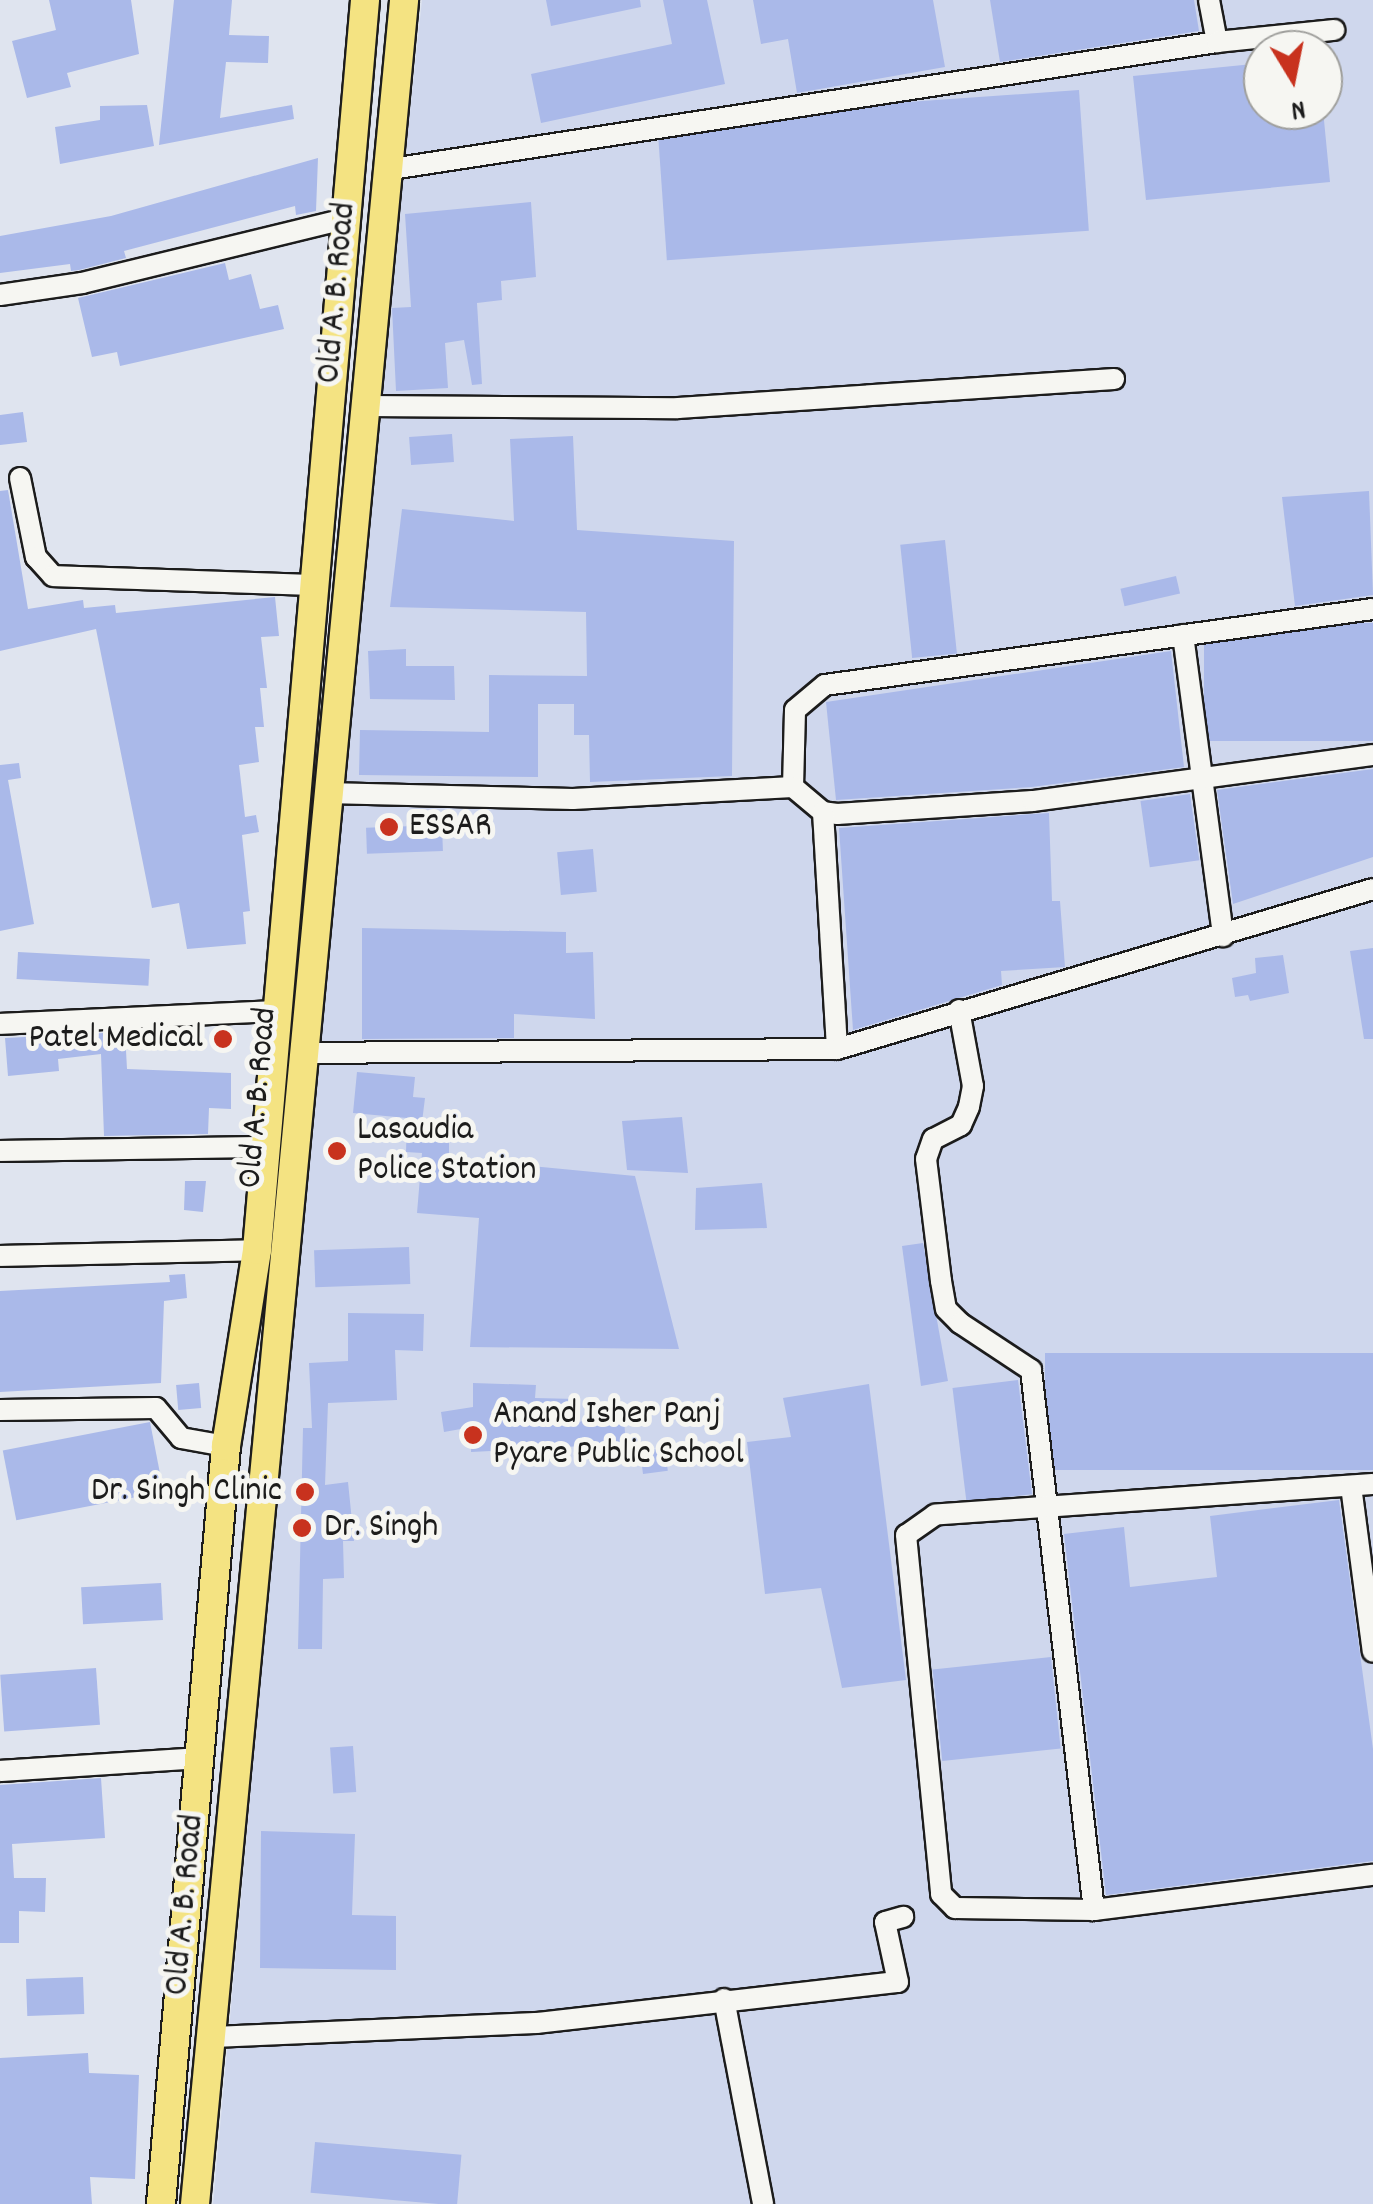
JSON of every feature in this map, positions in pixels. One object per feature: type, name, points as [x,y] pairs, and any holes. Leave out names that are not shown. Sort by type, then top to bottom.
[{"type":"main road","name":"Old A. B. Road","points":[[162,2204],[226,1446],[257,1250],[365,0]]},
{"type":"main road","name":"Old A. B. Road","points":[[195,2204],[301,1053],[404,0]]},
{"type":"street","points":[[1210,0],[1217,42]]},
{"type":"street","points":[[386,170],[1243,39]]},
{"type":"street","points":[[0,295],[82,283],[348,218]]},
{"type":"street","points":[[366,406],[678,408],[1114,379]]},
{"type":"street","points":[[20,478],[36,557],[53,576],[317,585]]},
{"type":"street","points":[[793,787],[795,710],[825,685],[1373,609]]},
{"type":"street","points":[[1184,635],[1224,936]]},
{"type":"street","points":[[326,793],[573,799],[793,787],[823,812],[1033,800],[1373,755]]},
{"type":"street","points":[[823,812],[837,1049]]},
{"type":"street","points":[[301,1053],[837,1049],[1373,890]]},
{"type":"street","points":[[960,1010],[973,1086],[970,1107],[961,1125],[934,1139],[926,1158],[941,1281],[946,1309],[960,1323],[1032,1370],[1094,1910]]},
{"type":"street","points":[[0,1024],[277,1011]]},
{"type":"street","points":[[0,1151],[264,1147]]},
{"type":"street","points":[[0,1256],[257,1250]]},
{"type":"street","points":[[0,1410],[156,1408],[181,1438],[226,1446]]},
{"type":"street","points":[[1373,1484],[1047,1511],[935,1515],[906,1534],[941,1894],[967,1911],[1094,1910],[1373,1875]]},
{"type":"street","points":[[1351,1486],[1373,1652]]},
{"type":"street","points":[[0,1771],[199,1758]]},
{"type":"street","points":[[212,2037],[537,2023],[898,1982],[886,1922],[904,1917]]},
{"type":"street","points":[[724,1999],[762,2204]]},
{"type":"shaded area","points":[[422,0],[1373,0],[1373,2204],[213,2204],[372,468]]},
{"type":"building","points":[[49,0],[131,0],[139,54],[67,73],[71,87],[27,98],[12,41],[56,30]]},
{"type":"building","points":[[174,0],[232,0],[229,35],[269,36],[268,63],[226,62],[220,118],[292,105],[294,119],[159,145]]},
{"type":"building","points":[[546,0],[640,0],[641,7],[551,26]]},
{"type":"building","points":[[663,0],[707,0],[725,84],[541,123],[531,74],[672,44]]},
{"type":"building","points":[[753,0],[933,0],[945,67],[797,93],[788,39],[761,44]]},
{"type":"building","points":[[990,0],[1194,0],[1199,31],[1000,62]]},
{"type":"building","points":[[1243,65],[1243,130],[1325,130],[1330,182],[1146,200],[1133,76]]},
{"type":"building","points":[[1079,90],[1089,231],[667,260],[657,120]]},
{"type":"building","points":[[147,105],[154,146],[60,164],[55,127],[100,120],[100,106]]},
{"type":"building","points":[[318,158],[316,211],[296,215],[295,206],[124,251],[126,258],[79,270],[71,271],[70,264],[0,273],[0,236],[111,216]]},
{"type":"building","points":[[531,202],[536,277],[501,281],[502,300],[477,303],[482,384],[472,385],[464,340],[445,343],[448,388],[396,391],[392,308],[411,307],[405,214]]},
{"type":"building","points":[[225,263],[229,280],[251,274],[260,309],[278,305],[284,329],[120,366],[117,352],[92,357],[78,298]]},
{"type":"building","points":[[23,412],[27,442],[0,445],[0,415]]},
{"type":"building","points":[[452,434],[454,462],[411,465],[409,437]]},
{"type":"building","points":[[573,436],[577,530],[734,541],[732,776],[590,782],[589,735],[574,735],[574,704],[538,704],[538,777],[359,775],[360,730],[489,732],[489,675],[587,676],[586,612],[390,607],[402,509],[514,521],[510,439]]},
{"type":"building","points":[[8,490],[28,609],[83,600],[84,608],[115,605],[116,613],[275,597],[279,636],[261,637],[267,688],[260,688],[264,727],[255,727],[259,762],[239,765],[245,817],[256,815],[259,832],[242,835],[250,911],[243,912],[246,944],[187,949],[179,903],[152,908],[96,629],[0,651],[0,491]]},
{"type":"building","points":[[1369,491],[1373,595],[1295,606],[1282,497]]},
{"type":"building","points":[[945,540],[957,653],[912,658],[900,545]]},
{"type":"building","points":[[1176,576],[1180,594],[1125,606],[1120,589]]},
{"type":"building","points":[[1204,623],[1373,623],[1373,741],[1204,741]]},
{"type":"building","points":[[406,649],[406,666],[454,666],[455,700],[370,699],[368,651]]},
{"type":"building","points":[[1171,651],[1184,767],[1032,787],[836,800],[826,702]]},
{"type":"building","points":[[19,763],[21,778],[8,780],[34,924],[0,931],[0,765]]},
{"type":"building","points":[[1373,769],[1373,857],[1233,904],[1217,790]]},
{"type":"building","points":[[1190,794],[1199,860],[1150,867],[1140,801]]},
{"type":"building","points":[[1049,813],[1052,901],[1060,901],[1065,967],[1001,971],[1002,985],[853,1030],[839,828]]},
{"type":"building","points":[[442,825],[443,851],[367,854],[366,828]]},
{"type":"building","points":[[593,849],[597,892],[561,895],[557,852]]},
{"type":"building","points":[[362,928],[566,932],[566,953],[593,952],[595,1019],[514,1014],[514,1038],[362,1039]]},
{"type":"building","points":[[1373,948],[1373,1039],[1364,1039],[1350,951]]},
{"type":"building","points":[[18,952],[150,959],[148,986],[17,979]]},
{"type":"building","points":[[1283,955],[1289,993],[1250,1001],[1248,995],[1235,997],[1232,978],[1256,973],[1255,958]]},
{"type":"building","points":[[125,1032],[127,1069],[231,1073],[231,1109],[209,1108],[208,1134],[104,1136],[101,1054],[58,1059],[59,1071],[8,1076],[5,1038]]},
{"type":"building","points":[[357,1072],[415,1077],[413,1097],[425,1098],[422,1122],[449,1123],[449,1158],[635,1176],[679,1349],[470,1347],[479,1218],[417,1213],[422,1153],[406,1152],[407,1118],[353,1113]]},
{"type":"building","points":[[682,1117],[688,1173],[627,1170],[622,1121]]},
{"type":"building","points":[[185,1181],[206,1181],[203,1212],[184,1210]]},
{"type":"building","points":[[762,1183],[767,1228],[695,1230],[696,1188]]},
{"type":"building","points":[[923,1243],[948,1381],[921,1386],[902,1246]]},
{"type":"building","points":[[409,1247],[410,1284],[315,1287],[314,1250]]},
{"type":"building","points":[[185,1274],[187,1298],[164,1301],[161,1383],[0,1392],[0,1291],[170,1282],[169,1275]]},
{"type":"building","points":[[348,1313],[424,1314],[423,1351],[395,1350],[397,1400],[328,1403],[325,1485],[348,1482],[354,1541],[343,1541],[344,1578],[323,1579],[322,1649],[298,1649],[303,1428],[312,1428],[309,1363],[348,1361]]},
{"type":"building","points":[[1045,1353],[1373,1353],[1373,1470],[1045,1470]]},
{"type":"building","points":[[1018,1380],[1032,1494],[967,1502],[952,1388]]},
{"type":"building","points":[[199,1383],[201,1408],[178,1410],[176,1385]]},
{"type":"building","points":[[473,1383],[536,1385],[535,1398],[576,1399],[575,1422],[624,1418],[627,1463],[596,1466],[594,1448],[583,1446],[471,1452],[472,1427],[444,1432],[441,1412],[473,1407]]},
{"type":"building","points":[[869,1384],[906,1680],[842,1688],[821,1588],[765,1594],[747,1442],[791,1437],[783,1398]]},
{"type":"building","points":[[150,1422],[164,1492],[16,1520],[3,1451]]},
{"type":"building","points":[[665,1448],[668,1471],[643,1474],[640,1451]]},
{"type":"building","points":[[1339,1500],[1373,1749],[1373,1861],[1106,1895],[1064,1534],[1124,1527],[1130,1587],[1217,1577],[1210,1516]]},
{"type":"building","points":[[161,1583],[163,1620],[83,1624],[81,1587]]},
{"type":"building","points":[[1051,1657],[1061,1748],[942,1761],[933,1669]]},
{"type":"building","points":[[96,1668],[100,1725],[4,1732],[0,1675]]},
{"type":"building","points":[[353,1746],[356,1792],[333,1793],[330,1748]]},
{"type":"building","points":[[101,1778],[105,1838],[12,1844],[14,1878],[46,1878],[45,1912],[19,1911],[19,1943],[0,1943],[0,1785]]},
{"type":"building","points":[[261,1831],[355,1834],[352,1915],[396,1916],[396,1970],[260,1968]]},
{"type":"building","points":[[83,1977],[84,2014],[27,2016],[26,1979]]},
{"type":"building","points":[[88,2053],[89,2073],[139,2075],[135,2179],[90,2177],[92,2204],[0,2204],[0,2058]]},
{"type":"building","points":[[315,2142],[461,2155],[457,2204],[311,2193]]},
{"type":"place","name":"ESSAR","points":[[389,827]]},
{"type":"place","name":"Patel Medical","points":[[223,1039]]},
{"type":"place","name":"Lasaudia Police Station","points":[[337,1151]]},
{"type":"place","name":"Anand Isher Panj Pyare Public School","points":[[473,1435]]},
{"type":"place","name":"Dr. Singh Clinic","points":[[305,1492]]},
{"type":"place","name":"Dr. Singh","points":[[302,1528]]}]
